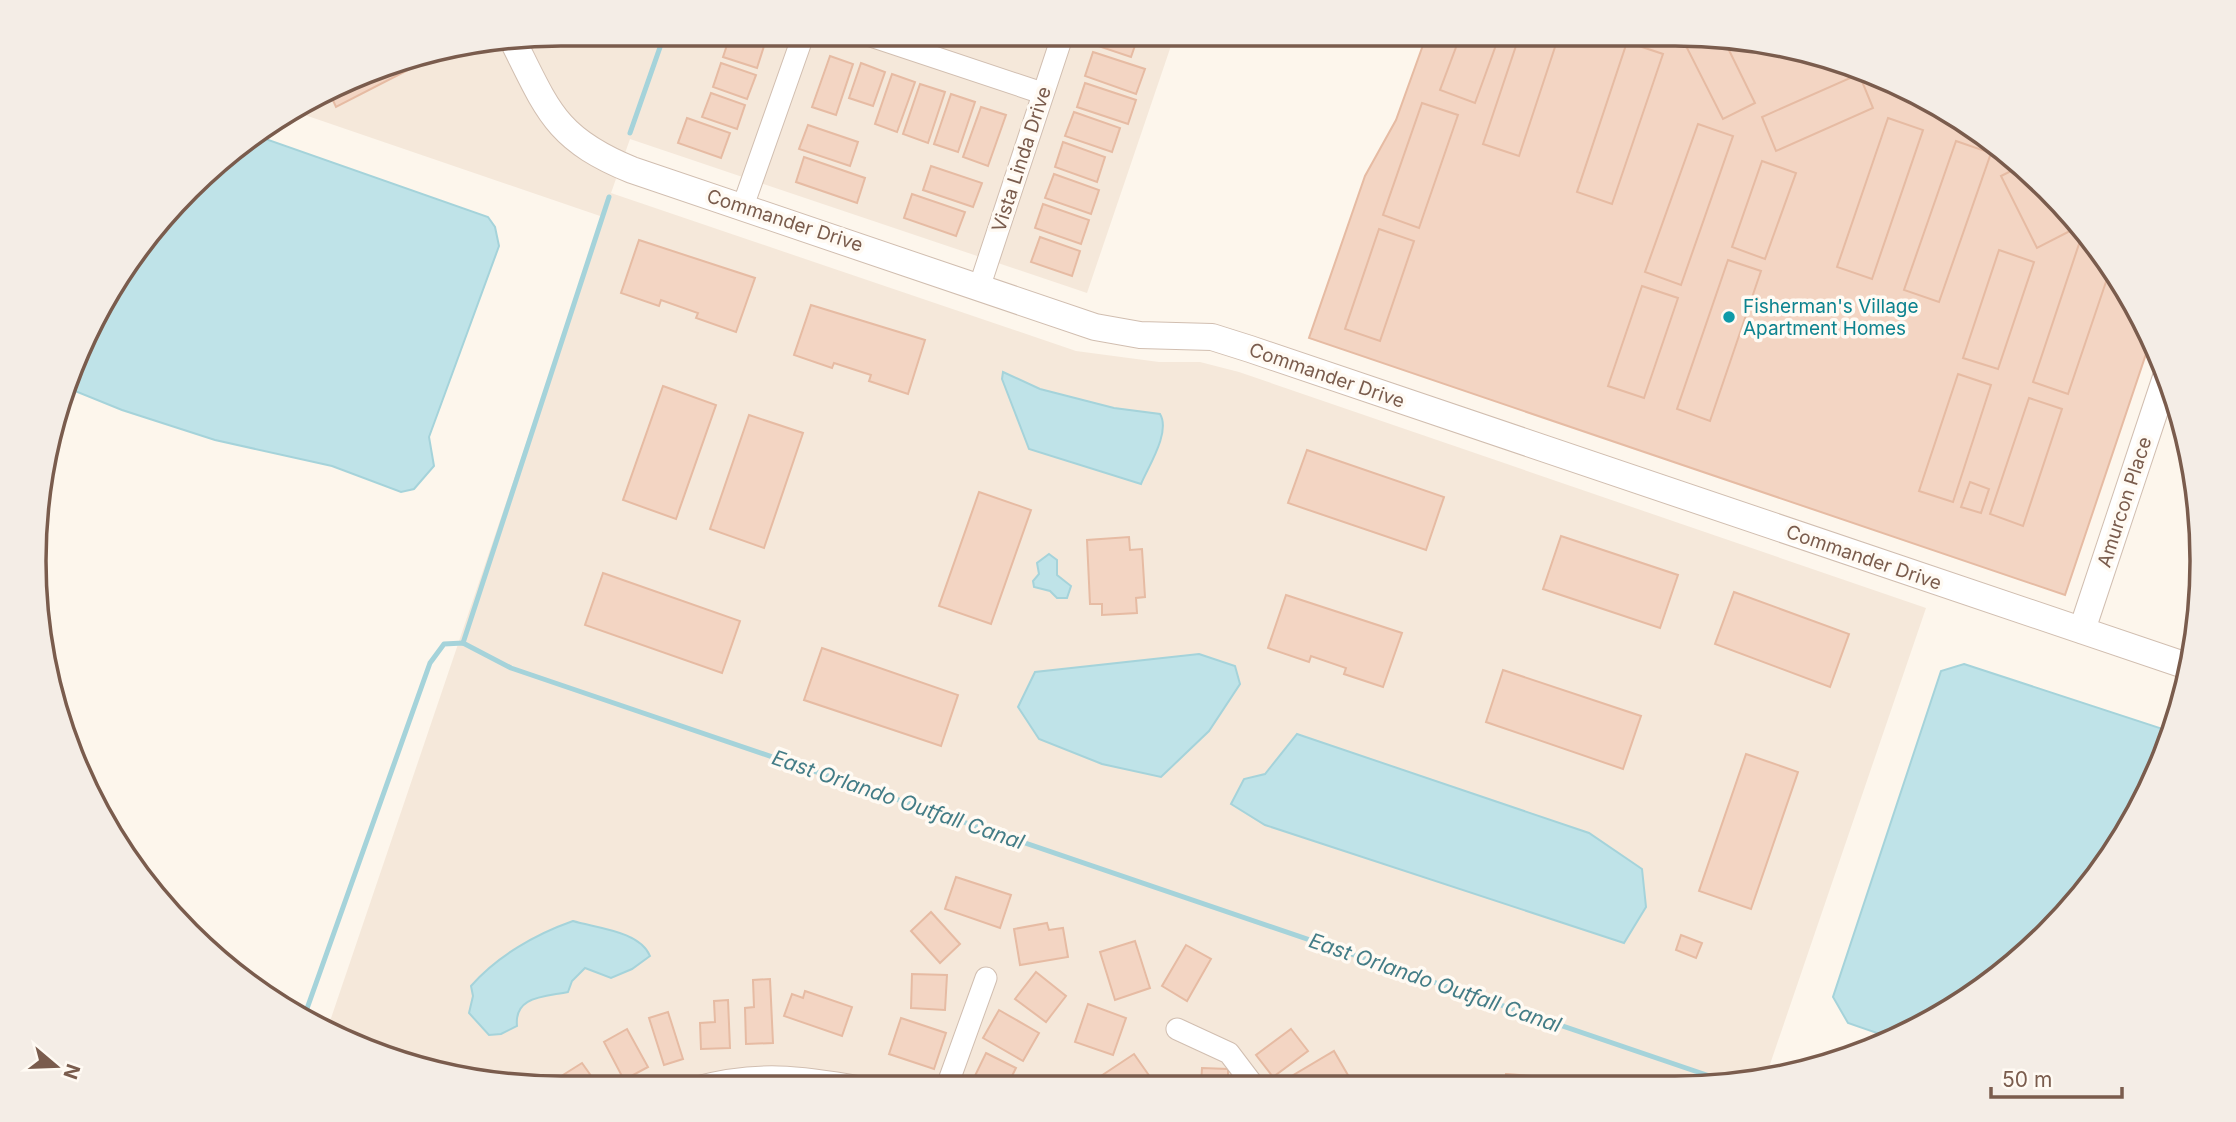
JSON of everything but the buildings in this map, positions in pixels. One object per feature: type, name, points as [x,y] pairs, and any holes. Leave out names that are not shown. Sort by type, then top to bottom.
[{"type":"street","points":[[743,206],[799,46]]},
{"type":"street","points":[[900,46],[1042,93]]},
{"type":"street","name":"Vista Linda Drive","points":[[980,285],[1059,46]]},
{"type":"street","name":"Commander Drive","points":[[517,48],[551,115],[585,149],[632,170],[980,285],[1095,327],[1140,335],[1212,337],[1250,349],[2181,664]]},
{"type":"street","name":"Amurcon Place","points":[[2082,630],[2161,391]]},
{"type":"street","points":[[951,1076],[986,978]]},
{"type":"street","points":[[1177,1029],[1229,1053],[1246,1076]]},
{"type":"street","points":[[752,1076],[779,1076]]},
{"type":"shaded area","points":[[1171,46],[1087,293],[630,139],[611,193],[1076,351],[1159,362],[1200,362],[1239,372],[1926,608],[1769,1068],[1675,1076],[527,1075],[460,1067],[428,1059],[395,1049],[330,1021],[603,217],[304,115],[364,85],[428,63],[460,55],[527,47]]},
{"type":"water","points":[[265,139],[488,217],[495,227],[499,246],[429,437],[434,466],[414,489],[401,492],[332,466],[215,440],[122,410],[75,391],[99,333],[132,275],[173,221],[221,173]]},
{"type":"water","points":[[1003,372],[1040,389],[1114,408],[1160,414],[1163,421],[1161,440],[1141,484],[1029,449],[1002,379]]},
{"type":"water","points":[[1049,554],[1057,560],[1057,575],[1071,586],[1067,598],[1057,598],[1050,591],[1034,587],[1033,581],[1039,574],[1037,563]]},
{"type":"water","points":[[1199,654],[1235,666],[1240,684],[1209,731],[1161,777],[1102,764],[1039,739],[1018,707],[1035,672]]},
{"type":"water","points":[[1964,664],[2162,729],[2137,789],[2104,847],[2063,901],[2040,926],[2015,949],[1961,990],[1879,1034],[1848,1023],[1833,997],[1941,671]]},
{"type":"water","points":[[1297,734],[1589,833],[1642,869],[1646,907],[1624,943],[1265,825],[1231,804],[1244,779],[1265,774]]},
{"type":"water","points":[[573,921],[627,936],[637,941],[650,956],[632,969],[611,978],[585,968],[572,981],[568,992],[525,1003],[517,1016],[517,1026],[501,1034],[489,1035],[469,1013],[473,996],[471,986],[493,965],[518,947]]},
{"type":"waterway","points":[[630,133],[660,46]]},
{"type":"waterway","points":[[463,643],[609,197]]},
{"type":"waterway","name":"East Orlando Outfall Canal","points":[[307,1009],[430,663],[444,644],[463,643],[511,668],[1707,1075]]},
{"type":"place","name":"Fisherman's Village Apartment Homes","points":[[1729,317]]}]
